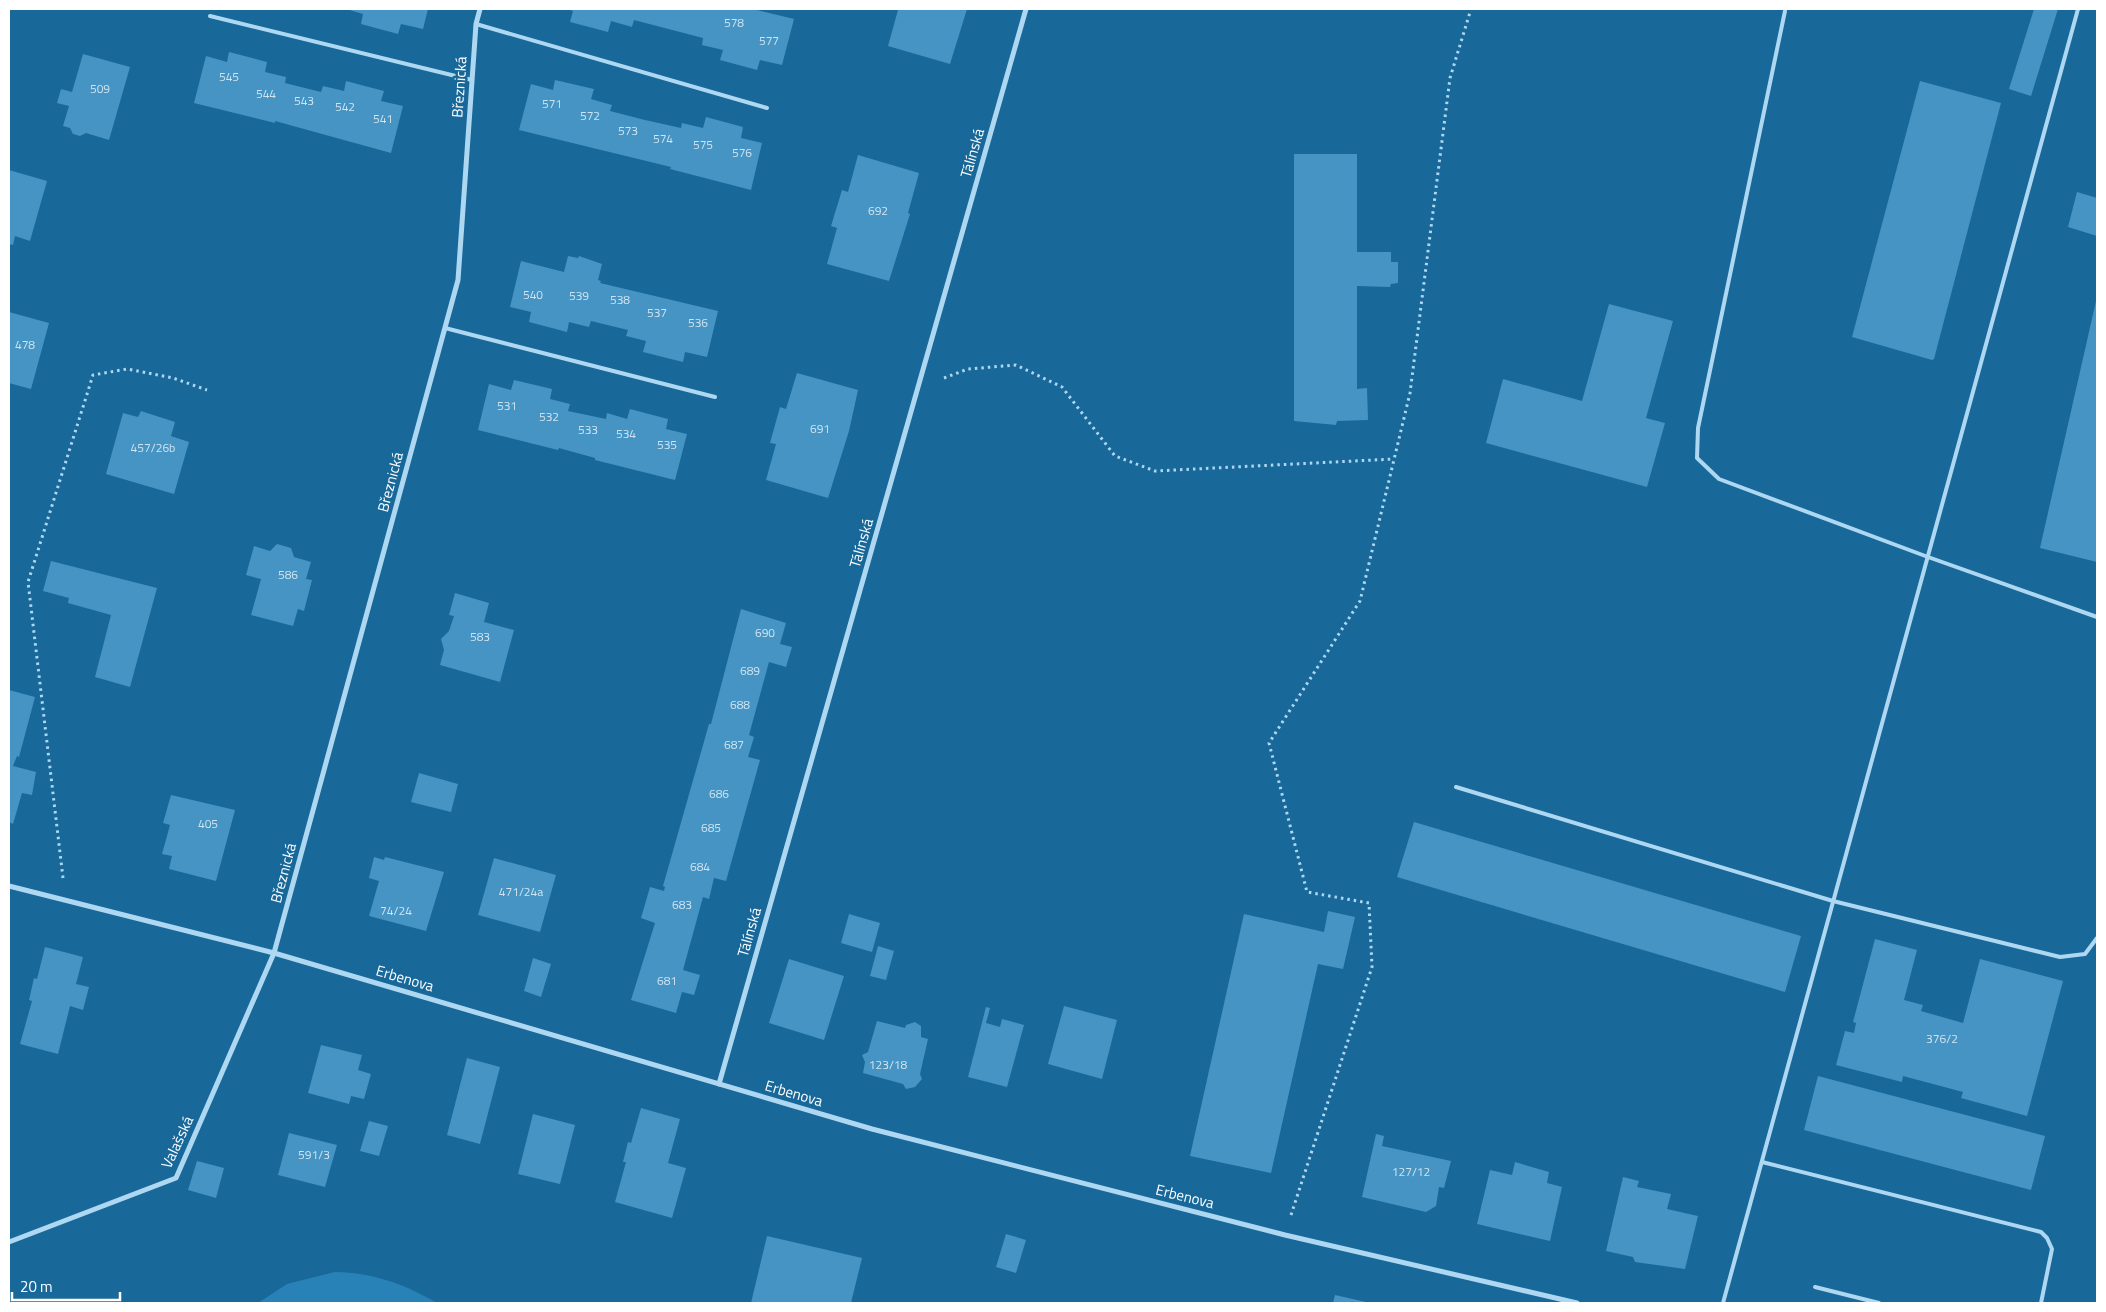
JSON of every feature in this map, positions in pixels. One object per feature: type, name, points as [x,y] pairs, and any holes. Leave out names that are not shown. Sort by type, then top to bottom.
[{"type":"street","name":"Březnická","points":[[274,953],[458,280],[476,24],[480,9]]},
{"type":"street","name":"Tálínská","points":[[719,1084],[1026,9]]},
{"type":"street","name":"Erbenova","points":[[9,886],[274,953],[872,1129],[1285,1235],[1577,1303]]},
{"type":"street","name":"Valašská","points":[[9,1242],[176,1178],[274,953]]},
{"type":"lane","points":[[1724,1303],[2078,9]]},
{"type":"lane","points":[[1785,11],[1698,428],[1697,458],[1720,479],[1928,557],[2097,617]]},
{"type":"lane","points":[[210,16],[472,80]]},
{"type":"lane","points":[[476,24],[767,108]]},
{"type":"lane","points":[[445,328],[715,397]]},
{"type":"lane","points":[[1456,787],[1833,901],[2060,957],[2085,954],[2097,938]]},
{"type":"lane","points":[[1762,1162],[2040,1232],[2047,1238],[2052,1249],[2041,1303]]},
{"type":"lane","points":[[1814,1287],[1879,1303]]},
{"type":"path","points":[[1285,1235],[1372,967],[1369,903],[1307,892],[1269,743],[1360,602],[1410,393],[1450,78],[1471,9]]},
{"type":"path","points":[[918,387],[968,369],[1016,365],[1062,387],[1115,456],[1155,471],[1394,459]]},
{"type":"path","points":[[66,901],[28,582],[93,375],[127,368],[173,378],[207,390]]},
{"type":"shaded area","points":[[335,1272],[376,1277],[413,1290],[437,1303],[258,1303],[287,1284]]},
{"type":"building","points":[[346,9],[428,9],[423,29],[401,24],[398,34],[361,24],[363,14]]},
{"type":"building","points":[[566,9],[753,9],[794,19],[782,65],[760,60],[757,70],[720,60],[723,50],[702,45],[703,38],[634,20],[632,27],[611,21],[608,32],[570,22],[573,11]]},
{"type":"building","points":[[895,9],[967,9],[950,64],[888,46],[898,10]]},
{"type":"building","points":[[2034,9],[2058,9],[2031,96],[2009,89]]},
{"type":"building","points":[[229,52],[267,62],[265,72],[286,77],[285,83],[321,92],[323,86],[344,91],[346,81],[384,91],[381,101],[403,106],[391,153],[275,121],[275,123],[194,103],[206,56],[227,62]]},
{"type":"building","points":[[83,54],[130,67],[109,140],[86,133],[80,136],[73,134],[70,128],[63,126],[69,106],[57,103],[61,89],[72,92]]},
{"type":"building","points":[[555,80],[594,89],[591,99],[612,105],[610,111],[645,120],[681,128],[682,123],[703,128],[706,117],[743,127],[741,138],[762,143],[751,190],[670,169],[671,167],[519,130],[531,84],[553,90]]},
{"type":"building","points":[[1920,81],[2001,103],[1934,359],[1932,360],[1852,337]]},
{"type":"building","points":[[1294,154],[1357,154],[1357,252],[1391,252],[1391,262],[1398,262],[1398,283],[1391,284],[1390,287],[1357,286],[1357,389],[1367,388],[1368,420],[1337,421],[1336,425],[1294,421]]},
{"type":"building","points":[[858,155],[919,173],[908,213],[910,214],[889,281],[827,264],[837,228],[831,226],[842,190],[848,192]]},
{"type":"building","points":[[9,170],[47,181],[30,241],[15,236],[13,245],[9,244]]},
{"type":"building","points":[[2077,192],[2097,198],[2097,236],[2068,227]]},
{"type":"building","points":[[568,256],[578,258],[579,256],[602,264],[598,280],[601,281],[600,283],[718,311],[707,357],[685,352],[683,362],[643,352],[646,341],[626,336],[628,330],[591,321],[589,327],[569,322],[567,332],[529,322],[531,312],[510,307],[521,261],[564,272]]},
{"type":"building","points":[[2097,301],[2097,562],[2040,548]]},
{"type":"building","points":[[1609,304],[1673,321],[1646,418],[1665,423],[1647,487],[1486,443],[1503,379],[1582,401]]},
{"type":"building","points":[[9,312],[49,323],[31,389],[9,383]]},
{"type":"building","points":[[797,373],[858,390],[849,431],[828,498],[766,480],[776,444],[770,443],[780,407],[786,409]]},
{"type":"building","points":[[514,380],[552,389],[550,399],[570,404],[568,411],[606,419],[607,413],[627,419],[630,409],[668,419],[666,429],[687,434],[675,480],[595,460],[595,458],[559,448],[558,450],[478,430],[489,384],[511,390]]},
{"type":"building","points":[[141,411],[175,422],[171,436],[189,442],[174,494],[106,474],[123,413],[138,417]]},
{"type":"building","points":[[277,544],[291,548],[294,557],[311,562],[306,579],[312,580],[304,611],[298,609],[293,626],[251,615],[261,579],[246,575],[254,546],[270,551]]},
{"type":"building","points":[[51,561],[157,588],[130,687],[95,677],[111,615],[68,603],[69,598],[43,591]]},
{"type":"building","points":[[455,593],[489,603],[484,622],[514,630],[500,682],[440,665],[444,650],[441,639],[449,631],[454,616],[449,615]]},
{"type":"building","points":[[741,609],[786,623],[780,644],[792,647],[786,667],[769,662],[749,735],[754,737],[748,757],[760,760],[726,881],[714,878],[709,899],[703,897],[683,970],[700,975],[694,995],[682,992],[676,1013],[631,1000],[655,923],[641,918],[650,887],[664,891],[665,887],[663,886],[709,724],[711,724]]},
{"type":"building","points":[[9,690],[35,697],[19,757],[17,756],[13,766],[36,772],[32,795],[22,793],[13,824],[9,822]]},
{"type":"building","points":[[419,773],[458,784],[451,812],[411,802]]},
{"type":"building","points":[[171,795],[235,810],[216,881],[169,869],[172,856],[162,854],[170,825],[163,823]]},
{"type":"building","points":[[1414,822],[1801,936],[1785,992],[1397,877]]},
{"type":"building","points":[[374,857],[384,860],[385,857],[444,872],[426,931],[369,916],[379,881],[369,878]]},
{"type":"building","points":[[494,858],[556,875],[540,932],[478,915]]},
{"type":"building","points":[[1328,911],[1355,917],[1343,969],[1318,964],[1271,1173],[1190,1156],[1244,914],[1324,932]]},
{"type":"building","points":[[849,914],[880,923],[872,952],[841,943]]},
{"type":"building","points":[[1875,939],[1917,950],[1904,1000],[1923,1005],[1921,1011],[1963,1023],[1980,959],[2063,981],[2027,1116],[1961,1098],[1963,1092],[1903,1076],[1902,1082],[1836,1065],[1845,1031],[1854,1033],[1856,1023],[1853,1022]]},
{"type":"building","points":[[878,946],[894,951],[886,980],[870,976]]},
{"type":"building","points":[[45,947],[83,957],[76,984],[89,987],[83,1010],[70,1006],[58,1054],[20,1044],[32,1001],[29,1000],[34,978],[37,979]]},
{"type":"building","points":[[533,958],[551,964],[541,997],[524,991]]},
{"type":"building","points":[[789,959],[844,976],[824,1040],[769,1023]]},
{"type":"building","points":[[1064,1006],[1117,1020],[1102,1079],[1048,1064]]},
{"type":"building","points":[[986,1007],[990,1008],[986,1023],[1000,1027],[1002,1019],[1024,1025],[1007,1087],[968,1077]]},
{"type":"building","points":[[877,1021],[905,1028],[906,1025],[915,1022],[921,1026],[921,1037],[928,1039],[920,1074],[922,1079],[915,1087],[906,1089],[903,1084],[863,1073],[865,1062],[862,1055],[868,1052]]},
{"type":"building","points":[[321,1045],[362,1055],[358,1070],[371,1074],[364,1099],[351,1096],[349,1104],[308,1093]]},
{"type":"building","points":[[467,1058],[500,1067],[480,1144],[447,1135]]},
{"type":"building","points":[[1818,1076],[2045,1136],[2031,1190],[1804,1130]]},
{"type":"building","points":[[641,1108],[680,1119],[668,1163],[686,1168],[672,1218],[615,1202],[626,1162],[623,1162],[628,1142],[631,1143]]},
{"type":"building","points":[[533,1114],[575,1125],[560,1184],[518,1174]]},
{"type":"building","points":[[369,1121],[388,1126],[379,1156],[360,1151]]},
{"type":"building","points":[[289,1133],[337,1145],[325,1187],[278,1175]]},
{"type":"building","points":[[1376,1134],[1384,1136],[1382,1146],[1451,1161],[1444,1188],[1439,1187],[1436,1206],[1426,1212],[1362,1197]]},
{"type":"building","points":[[197,1161],[224,1168],[216,1198],[188,1190]]},
{"type":"building","points":[[1515,1162],[1549,1172],[1547,1183],[1562,1187],[1550,1241],[1477,1224],[1490,1170],[1512,1175]]},
{"type":"building","points":[[1623,1177],[1639,1181],[1637,1187],[1671,1194],[1667,1209],[1698,1216],[1685,1269],[1635,1262],[1633,1257],[1606,1251]]},
{"type":"building","points":[[1006,1234],[1026,1240],[1016,1273],[996,1267]]},
{"type":"building","points":[[767,1236],[862,1258],[851,1303],[751,1303]]},
{"type":"building","points":[[1335,1295],[1366,1302],[1366,1303],[1333,1303]]}]
